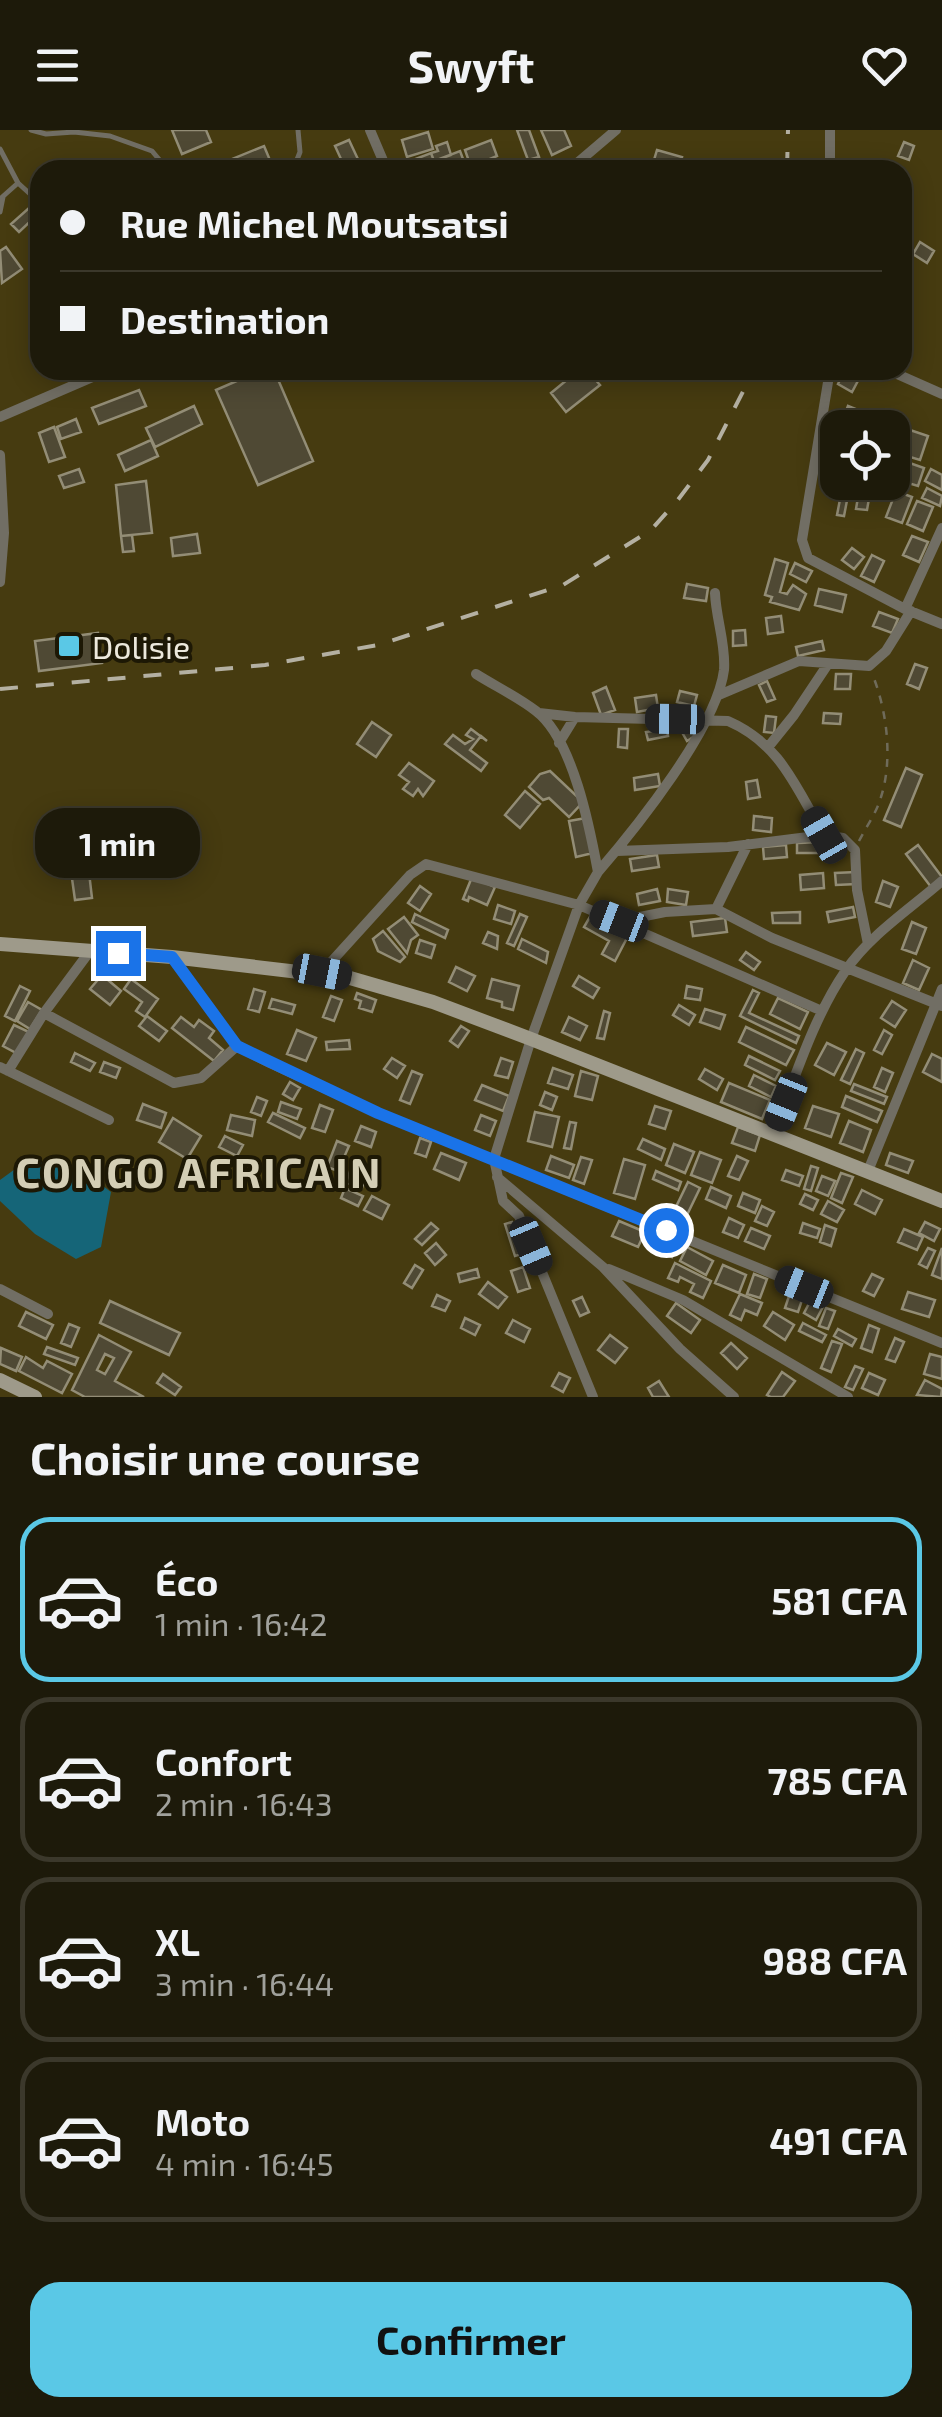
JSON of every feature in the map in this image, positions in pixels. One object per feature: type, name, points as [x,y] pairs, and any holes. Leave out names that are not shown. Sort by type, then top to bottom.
[{"type":"main road","points":[[0,944],[322,972],[433,1002],[774,1132],[942,1201]]},
{"type":"main road","points":[[0,1380],[35,1397]]},
{"type":"street","points":[[370,130],[384,160]]},
{"type":"street","points":[[580,160],[616,130]]},
{"type":"street","points":[[830,130],[830,160]]},
{"type":"street","points":[[0,417],[86,380]]},
{"type":"street","points":[[828,380],[802,540],[805,550],[813,564],[942,624]]},
{"type":"street","points":[[910,380],[942,394]]},
{"type":"street","points":[[0,455],[4,534],[0,582]]},
{"type":"street","points":[[719,695],[799,662],[868,666],[886,651],[908,610],[942,528]]},
{"type":"street","points":[[592,1397],[519,1216],[503,1201],[494,1159],[578,906],[706,722],[719,695],[725,652],[715,593]]},
{"type":"street","points":[[769,746],[828,664]]},
{"type":"street","points":[[476,674],[539,713],[559,743],[586,807],[598,872]]},
{"type":"street","points":[[539,713],[728,721],[769,746],[788,771],[824,835]]},
{"type":"street","points":[[559,743],[575,717]]},
{"type":"street","points":[[617,851],[748,844],[824,835],[843,838],[855,850],[868,944]]},
{"type":"street","points":[[716,908],[748,844]]},
{"type":"street","points":[[322,972],[410,875],[426,864],[619,921],[822,1011]]},
{"type":"street","points":[[774,1132],[822,1011],[846,969],[868,944],[942,881]]},
{"type":"street","points":[[619,921],[716,908],[772,938],[940,1006]]},
{"type":"street","points":[[90,950],[4,1069],[109,1120]]},
{"type":"street","points":[[172,957],[237,1046],[378,1113],[942,1343]]},
{"type":"street","points":[[868,1170],[940,1006],[942,989]]},
{"type":"street","points":[[44,1013],[174,1084],[201,1078],[237,1046]]},
{"type":"street","points":[[496,1177],[603,1267],[680,1349],[734,1397]]},
{"type":"street","points":[[603,1267],[683,1300],[848,1397]]},
{"type":"street","points":[[0,1289],[48,1314]]},
{"type":"lane","points":[[31,130],[110,136],[152,152],[159,160]]},
{"type":"lane","points":[[297,160],[298,130]]},
{"type":"lane","points":[[0,150],[18,184],[30,194]]},
{"type":"lane","points":[[0,212],[2,198],[18,184]]},
{"type":"path","points":[[855,850],[881,798],[885,776],[884,704],[868,666]]},
{"type":"shaded area","points":[[0,130],[942,130],[942,1397],[0,1397]]},
{"type":"water","points":[[44,1162],[95,1180],[111,1192],[101,1247],[76,1259],[35,1234],[0,1201],[0,1180],[22,1164]]},
{"type":"building","points":[[172,130],[206,130],[211,142],[182,154]]},
{"type":"building","points":[[517,130],[529,130],[539,157],[528,160]]},
{"type":"building","points":[[541,130],[564,130],[571,146],[552,155]]},
{"type":"building","points":[[428,132],[433,149],[407,157],[402,140]]},
{"type":"building","points":[[349,140],[358,160],[341,160],[335,146]]},
{"type":"building","points":[[491,140],[497,156],[469,160],[465,150]]},
{"type":"building","points":[[447,142],[451,155],[434,160],[431,153],[438,151],[436,146]]},
{"type":"building","points":[[904,142],[914,146],[909,160],[898,156]]},
{"type":"building","points":[[264,146],[270,160],[230,160]]},
{"type":"building","points":[[657,150],[682,157],[681,160],[654,160]]},
{"type":"building","points":[[460,151],[463,160],[437,160]]},
{"type":"building","points":[[431,153],[434,160],[413,160]]},
{"type":"building","points":[[30,209],[30,222],[19,232],[11,224]]},
{"type":"building","points":[[920,242],[934,251],[927,263],[913,254]]},
{"type":"building","points":[[6,247],[22,269],[2,283],[0,251]]},
{"type":"building","points":[[239,380],[278,380],[313,461],[258,485],[216,390]]},
{"type":"building","points":[[567,380],[596,380],[600,385],[566,412],[551,393]]},
{"type":"building","points":[[840,380],[858,380],[852,392],[838,384]]},
{"type":"building","points":[[139,390],[146,406],[99,424],[92,408]]},
{"type":"building","points":[[194,406],[202,424],[155,447],[146,428]]},
{"type":"building","points":[[76,419],[81,432],[61,439],[57,427]]},
{"type":"building","points":[[54,427],[65,457],[49,462],[39,433]]},
{"type":"building","points":[[910,430],[928,436],[920,460],[910,457]]},
{"type":"building","points":[[151,440],[158,456],[125,471],[118,455]]},
{"type":"building","points":[[910,463],[924,468],[918,486],[910,484]]},
{"type":"building","points":[[79,469],[84,482],[64,488],[59,476]]},
{"type":"building","points":[[931,469],[942,475],[942,490],[925,481]]},
{"type":"building","points":[[146,481],[152,533],[121,536],[116,485]]},
{"type":"building","points":[[927,488],[942,496],[940,506],[922,498]]},
{"type":"building","points":[[912,497],[902,523],[886,517],[893,500]]},
{"type":"building","points":[[840,500],[847,500],[844,516],[837,515]]},
{"type":"building","points":[[858,500],[869,500],[867,510],[856,509]]},
{"type":"building","points":[[917,501],[933,507],[923,531],[907,524]]},
{"type":"building","points":[[197,534],[200,553],[173,556],[171,538]]},
{"type":"building","points":[[132,535],[134,551],[123,552],[121,536]]},
{"type":"building","points":[[912,536],[928,542],[919,562],[903,555]]},
{"type":"building","points":[[852,548],[864,557],[854,569],[842,560]]},
{"type":"building","points":[[872,555],[884,561],[874,582],[861,576]]},
{"type":"building","points":[[775,559],[788,563],[780,592],[787,594],[793,585],[806,594],[799,610],[770,602],[772,597],[765,595]]},
{"type":"building","points":[[795,563],[812,571],[806,582],[790,574]]},
{"type":"building","points":[[687,584],[708,588],[706,601],[684,598]]},
{"type":"building","points":[[819,589],[846,595],[842,612],[815,605]]},
{"type":"building","points":[[879,612],[898,619],[892,633],[873,626]]},
{"type":"building","points":[[781,616],[783,632],[768,634],[766,618]]},
{"type":"building","points":[[745,630],[746,645],[733,646],[733,631]]},
{"type":"building","points":[[98,633],[102,663],[39,671],[35,641]]},
{"type":"building","points":[[822,641],[824,650],[798,656],[796,647]]},
{"type":"building","points":[[915,664],[927,668],[919,689],[907,684]]},
{"type":"building","points":[[836,674],[851,674],[850,689],[835,689]]},
{"type":"building","points":[[767,681],[775,699],[767,702],[759,685]]},
{"type":"building","points":[[606,687],[615,710],[601,715],[593,693]]},
{"type":"building","points":[[680,691],[697,695],[694,706],[677,702]]},
{"type":"building","points":[[656,695],[658,708],[637,712],[635,698]]},
{"type":"building","points":[[824,713],[841,714],[840,724],[823,723]]},
{"type":"building","points":[[766,716],[776,717],[774,733],[764,732]]},
{"type":"building","points":[[689,721],[698,734],[687,741],[679,727]]},
{"type":"building","points":[[372,722],[391,735],[376,757],[357,744]]},
{"type":"building","points":[[471,729],[481,736],[470,750],[487,763],[481,771],[445,744],[453,735],[465,744],[473,739],[466,735]]},
{"type":"building","points":[[619,729],[628,729],[627,748],[618,747]]},
{"type":"building","points":[[667,729],[668,736],[648,740],[646,732]]},
{"type":"building","points":[[409,763],[434,781],[423,796],[418,789],[413,796],[403,789],[409,782],[399,775]]},
{"type":"building","points":[[906,768],[922,775],[901,827],[884,820]]},
{"type":"building","points":[[550,771],[583,802],[569,817],[549,798],[543,800],[529,787],[540,774]]},
{"type":"building","points":[[658,774],[660,786],[635,790],[634,778]]},
{"type":"building","points":[[757,780],[760,797],[748,799],[746,782]]},
{"type":"building","points":[[525,791],[540,804],[520,828],[505,815]]},
{"type":"building","points":[[754,816],[772,818],[771,832],[753,830]]},
{"type":"building","points":[[586,818],[593,853],[576,857],[569,821]]},
{"type":"building","points":[[105,826],[111,871],[99,872],[97,862],[88,864],[92,898],[75,900],[69,857],[92,854],[89,828]]},
{"type":"building","points":[[828,842],[828,853],[797,853],[797,843]]},
{"type":"building","points":[[786,845],[787,857],[764,859],[763,847]]},
{"type":"building","points":[[918,845],[942,877],[931,887],[906,854]]},
{"type":"building","points":[[657,855],[659,867],[632,871],[630,859]]},
{"type":"building","points":[[856,872],[857,884],[836,885],[835,873]]},
{"type":"building","points":[[823,873],[824,888],[801,890],[800,875]]},
{"type":"building","points":[[472,877],[495,887],[487,905],[469,897],[468,901],[463,899]]},
{"type":"building","points":[[883,881],[898,887],[890,907],[876,902]]},
{"type":"building","points":[[420,886],[431,894],[420,911],[408,903]]},
{"type":"building","points":[[657,889],[660,901],[639,905],[637,894]]},
{"type":"building","points":[[668,889],[688,892],[686,905],[667,902]]},
{"type":"building","points":[[498,905],[515,911],[511,924],[494,919]]},
{"type":"building","points":[[853,907],[855,917],[829,922],[827,912]]},
{"type":"building","points":[[800,912],[800,923],[773,923],[772,913]]},
{"type":"building","points":[[415,914],[448,930],[445,938],[412,922]]},
{"type":"building","points":[[520,914],[527,917],[514,946],[507,943]]},
{"type":"building","points":[[591,915],[628,936],[615,961],[602,954],[609,941],[584,927]]},
{"type":"building","points":[[404,917],[418,935],[411,940],[407,953],[388,929]]},
{"type":"building","points":[[725,918],[727,932],[693,936],[691,922]]},
{"type":"building","points":[[912,922],[926,928],[916,954],[902,949]]},
{"type":"building","points":[[383,931],[405,957],[400,962],[378,951],[373,939]]},
{"type":"building","points":[[488,932],[498,936],[497,949],[483,943]]},
{"type":"building","points":[[522,939],[548,952],[546,963],[518,949]]},
{"type":"building","points":[[420,940],[435,945],[431,958],[416,953]]},
{"type":"building","points":[[746,952],[760,962],[754,970],[740,960]]},
{"type":"building","points":[[913,960],[929,968],[919,990],[903,983]]},
{"type":"building","points":[[456,967],[475,976],[467,991],[449,982]]},
{"type":"building","points":[[102,975],[121,991],[110,1005],[90,989]]},
{"type":"building","points":[[579,976],[599,988],[593,998],[573,986]]},
{"type":"building","points":[[131,979],[158,999],[145,1017],[136,1011],[142,1002],[124,989]]},
{"type":"building","points":[[492,979],[519,986],[513,1010],[487,998]]},
{"type":"building","points":[[20,986],[30,991],[15,1021],[5,1016]]},
{"type":"building","points":[[687,986],[702,989],[700,1000],[685,998]]},
{"type":"building","points":[[254,989],[265,992],[259,1012],[248,1009]]},
{"type":"building","points":[[753,990],[759,993],[749,1013],[799,1036],[796,1043],[740,1016]]},
{"type":"building","points":[[357,993],[376,1000],[372,1012],[359,1008]]},
{"type":"building","points":[[331,996],[342,1000],[334,1021],[323,1017]]},
{"type":"building","points":[[778,998],[808,1012],[800,1029],[770,1014]]},
{"type":"building","points":[[272,999],[295,1005],[292,1014],[269,1008]]},
{"type":"building","points":[[892,1001],[906,1010],[895,1027],[881,1018]]},
{"type":"building","points":[[28,1002],[42,1010],[30,1029],[17,1021]]},
{"type":"building","points":[[679,1005],[695,1015],[689,1025],[673,1015]]},
{"type":"building","points":[[705,1009],[725,1015],[720,1029],[700,1022]]},
{"type":"building","points":[[604,1011],[610,1013],[604,1039],[597,1038]]},
{"type":"building","points":[[147,1016],[167,1031],[159,1041],[139,1026]]},
{"type":"building","points":[[181,1017],[194,1027],[199,1020],[214,1031],[209,1038],[223,1050],[214,1061],[172,1028]]},
{"type":"building","points":[[569,1017],[587,1026],[580,1040],[562,1032]]},
{"type":"building","points":[[14,1025],[29,1032],[18,1054],[3,1046]]},
{"type":"building","points":[[461,1026],[469,1031],[458,1047],[450,1041]]},
{"type":"building","points":[[746,1027],[794,1050],[786,1065],[739,1042]]},
{"type":"building","points":[[297,1030],[316,1038],[306,1061],[287,1054]]},
{"type":"building","points":[[884,1030],[892,1035],[882,1054],[874,1050]]},
{"type":"building","points":[[349,1040],[350,1049],[327,1050],[326,1042]]},
{"type":"building","points":[[827,1043],[846,1052],[834,1075],[815,1065]]},
{"type":"building","points":[[856,1049],[864,1053],[850,1084],[841,1080]]},
{"type":"building","points":[[75,1053],[95,1063],[90,1071],[71,1062]]},
{"type":"building","points":[[932,1054],[942,1059],[942,1082],[923,1072]]},
{"type":"building","points":[[749,1056],[780,1071],[775,1080],[745,1065]]},
{"type":"building","points":[[392,1058],[405,1066],[397,1078],[384,1069]]},
{"type":"building","points":[[501,1058],[513,1062],[508,1078],[495,1075]]},
{"type":"building","points":[[104,1062],[120,1068],[116,1078],[100,1072]]},
{"type":"building","points":[[553,1068],[573,1075],[568,1089],[548,1083]]},
{"type":"building","points":[[882,1068],[893,1073],[885,1092],[874,1087]]},
{"type":"building","points":[[705,1069],[723,1079],[717,1090],[699,1079]]},
{"type":"building","points":[[412,1071],[422,1075],[410,1104],[400,1100]]},
{"type":"building","points":[[581,1071],[598,1076],[592,1100],[575,1096]]},
{"type":"building","points":[[754,1075],[776,1086],[771,1097],[749,1086]]},
{"type":"building","points":[[290,1082],[300,1088],[293,1100],[283,1094]]},
{"type":"building","points":[[729,1083],[770,1100],[762,1119],[721,1102]]},
{"type":"building","points":[[854,1084],[887,1097],[884,1104],[851,1091]]},
{"type":"building","points":[[482,1085],[509,1096],[503,1111],[475,1100]]},
{"type":"building","points":[[545,1092],[557,1097],[552,1110],[540,1105]]},
{"type":"building","points":[[846,1096],[882,1111],[877,1122],[842,1107]]},
{"type":"building","points":[[257,1097],[267,1101],[261,1116],[251,1112]]},
{"type":"building","points":[[281,1102],[301,1109],[297,1119],[278,1112]]},
{"type":"building","points":[[143,1104],[166,1113],[161,1128],[137,1120]]},
{"type":"building","points":[[320,1105],[333,1110],[325,1132],[312,1128]]},
{"type":"building","points":[[655,1106],[671,1111],[665,1129],[649,1124]]},
{"type":"building","points":[[813,1106],[839,1114],[831,1137],[805,1128]]},
{"type":"building","points":[[535,1112],[559,1117],[552,1147],[528,1141]]},
{"type":"building","points":[[273,1113],[305,1128],[300,1138],[268,1122]]},
{"type":"building","points":[[231,1115],[255,1120],[252,1136],[227,1130]]},
{"type":"building","points":[[481,1115],[496,1121],[490,1136],[475,1130]]},
{"type":"building","points":[[173,1118],[201,1136],[187,1159],[159,1142]]},
{"type":"building","points":[[849,1121],[871,1130],[863,1152],[840,1143]]},
{"type":"building","points":[[570,1122],[576,1123],[571,1149],[564,1148]]},
{"type":"building","points":[[361,1126],[376,1132],[371,1147],[355,1141]]},
{"type":"building","points":[[738,1127],[760,1135],[755,1151],[732,1143]]},
{"type":"building","points":[[225,1136],[243,1145],[237,1156],[219,1147]]},
{"type":"building","points":[[420,1138],[431,1142],[426,1157],[415,1153]]},
{"type":"building","points":[[643,1139],[665,1149],[661,1160],[638,1149]]},
{"type":"building","points":[[337,1141],[349,1146],[338,1171],[327,1167]]},
{"type":"building","points":[[674,1144],[694,1152],[685,1173],[666,1165]]},
{"type":"building","points":[[700,1152],[721,1160],[712,1183],[691,1175]]},
{"type":"building","points":[[441,1153],[466,1163],[459,1180],[434,1169]]},
{"type":"building","points":[[890,1153],[913,1161],[908,1173],[886,1165]]},
{"type":"building","points":[[551,1156],[574,1165],[569,1178],[546,1170]]},
{"type":"building","points":[[737,1156],[748,1161],[739,1180],[728,1176]]},
{"type":"building","points":[[581,1157],[592,1160],[584,1184],[573,1180]]},
{"type":"building","points":[[624,1159],[645,1165],[635,1199],[614,1193]]},
{"type":"building","points":[[811,1166],[818,1168],[811,1191],[804,1189]]},
{"type":"building","points":[[351,1168],[367,1173],[362,1188],[346,1183]]},
{"type":"building","points":[[786,1170],[803,1176],[799,1186],[782,1180]]},
{"type":"building","points":[[656,1171],[681,1182],[678,1190],[653,1179]]},
{"type":"building","points":[[841,1173],[853,1177],[842,1203],[831,1198]]},
{"type":"building","points":[[822,1176],[835,1181],[828,1196],[816,1191]]},
{"type":"building","points":[[688,1182],[700,1188],[686,1217],[674,1211]]},
{"type":"building","points":[[711,1187],[731,1196],[726,1208],[706,1199]]},
{"type":"building","points":[[345,1188],[363,1196],[358,1206],[341,1198]]},
{"type":"building","points":[[862,1190],[882,1200],[875,1214],[855,1204]]},
{"type":"building","points":[[743,1193],[760,1200],[755,1213],[738,1206]]},
{"type":"building","points":[[805,1194],[818,1200],[813,1210],[800,1204]]},
{"type":"building","points":[[372,1196],[389,1205],[382,1219],[364,1210]]},
{"type":"building","points":[[828,1201],[844,1210],[837,1222],[821,1214]]},
{"type":"building","points":[[762,1206],[774,1212],[767,1226],[755,1221]]},
{"type":"building","points":[[729,1218],[744,1225],[738,1238],[723,1232]]},
{"type":"building","points":[[619,1221],[645,1232],[638,1247],[612,1236]]},
{"type":"building","points":[[512,1222],[522,1254],[515,1256],[505,1224]]},
{"type":"building","points":[[925,1222],[940,1229],[934,1241],[919,1233]]},
{"type":"building","points":[[431,1223],[438,1229],[422,1245],[415,1239]]},
{"type":"building","points":[[803,1223],[820,1229],[817,1238],[800,1233]]},
{"type":"building","points":[[825,1225],[836,1229],[831,1246],[820,1242]]},
{"type":"building","points":[[751,1228],[770,1236],[764,1249],[745,1241]]},
{"type":"building","points":[[904,1229],[923,1237],[917,1250],[898,1242]]},
{"type":"building","points":[[665,1238],[678,1245],[672,1257],[659,1251]]},
{"type":"building","points":[[436,1243],[446,1255],[435,1265],[425,1253]]},
{"type":"building","points":[[687,1247],[713,1261],[706,1275],[680,1261]]},
{"type":"building","points":[[928,1248],[935,1251],[927,1268],[919,1264]]},
{"type":"building","points":[[942,1248],[942,1279],[932,1275]]},
{"type":"building","points":[[675,1263],[711,1281],[703,1298],[690,1292],[694,1284],[680,1277],[678,1282],[668,1278]]},
{"type":"building","points":[[415,1265],[423,1270],[412,1288],[404,1283]]},
{"type":"building","points":[[723,1265],[746,1275],[739,1293],[715,1283]]},
{"type":"building","points":[[523,1267],[530,1288],[518,1292],[511,1271]]},
{"type":"building","points":[[477,1269],[479,1277],[460,1282],[458,1274]]},
{"type":"building","points":[[754,1274],[767,1279],[760,1298],[747,1294]]},
{"type":"building","points":[[872,1274],[883,1279],[874,1296],[863,1291]]},
{"type":"building","points":[[488,1282],[507,1297],[498,1308],[479,1294]]},
{"type":"building","points":[[791,1290],[804,1294],[798,1312],[785,1308]]},
{"type":"building","points":[[908,1292],[935,1300],[929,1317],[902,1309]]},
{"type":"building","points":[[740,1294],[762,1303],[757,1315],[745,1310],[741,1320],[730,1315]]},
{"type":"building","points":[[437,1295],[450,1301],[445,1311],[432,1306]]},
{"type":"building","points":[[813,1296],[825,1303],[816,1320],[804,1313]]},
{"type":"building","points":[[582,1297],[589,1312],[580,1316],[573,1301]]},
{"type":"building","points":[[110,1301],[180,1333],[169,1355],[100,1323]]},
{"type":"building","points":[[676,1303],[700,1320],[691,1333],[667,1316]]},
{"type":"building","points":[[826,1308],[835,1311],[828,1329],[819,1326]]},
{"type":"building","points":[[26,1312],[53,1325],[46,1339],[19,1326]]},
{"type":"building","points":[[773,1312],[794,1325],[785,1340],[764,1326]]},
{"type":"building","points":[[465,1318],[480,1325],[475,1335],[461,1328]]},
{"type":"building","points":[[513,1320],[530,1329],[524,1342],[506,1333]]},
{"type":"building","points":[[803,1323],[826,1335],[822,1342],[799,1331]]},
{"type":"building","points":[[69,1324],[79,1328],[71,1347],[61,1343]]},
{"type":"building","points":[[869,1325],[879,1329],[872,1352],[861,1348]]},
{"type":"building","points":[[838,1329],[856,1339],[852,1346],[834,1336]]},
{"type":"building","points":[[99,1335],[131,1352],[115,1381],[144,1397],[85,1397],[72,1390]],"holes":[[[105,1354],[114,1358],[105,1374],[97,1370]]]},
{"type":"building","points":[[610,1335],[627,1348],[615,1363],[598,1350]]},
{"type":"building","points":[[895,1338],[904,1342],[895,1362],[886,1359]]},
{"type":"building","points":[[832,1341],[842,1344],[831,1372],[821,1368]]},
{"type":"building","points":[[731,1343],[747,1358],[737,1369],[721,1353]]},
{"type":"building","points":[[47,1347],[78,1358],[75,1365],[44,1354]]},
{"type":"building","points":[[1,1348],[22,1357],[16,1371],[0,1364]]},
{"type":"building","points":[[930,1354],[942,1357],[942,1379],[924,1374]]},
{"type":"building","points":[[26,1357],[43,1368],[47,1361],[72,1374],[62,1393],[19,1371]]},
{"type":"building","points":[[855,1366],[863,1369],[853,1390],[845,1387]]},
{"type":"building","points":[[782,1372],[795,1381],[783,1397],[767,1395]]},
{"type":"building","points":[[559,1373],[570,1378],[563,1392],[552,1386]]},
{"type":"building","points":[[869,1373],[885,1380],[878,1395],[862,1388]]},
{"type":"building","points":[[163,1374],[181,1387],[175,1395],[157,1383]]},
{"type":"building","points":[[925,1380],[942,1389],[941,1397],[917,1395]]},
{"type":"building","points":[[659,1381],[669,1397],[653,1397],[648,1388]]},
{"type":"railway","points":[[787,160],[788,130]]},
{"type":"railway","points":[[0,689],[265,665],[378,645],[563,585],[651,530],[708,460],[749,380]]},
{"type":"place","name":"Dolisie","points":[[69,646]]},
{"type":"district","name":"CONGO AFRICAIN","points":[[199,1171]]},
{"type":"route","points":[[118,953],[172,957],[237,1046],[270,1063],[378,1113],[666,1230]]}]
